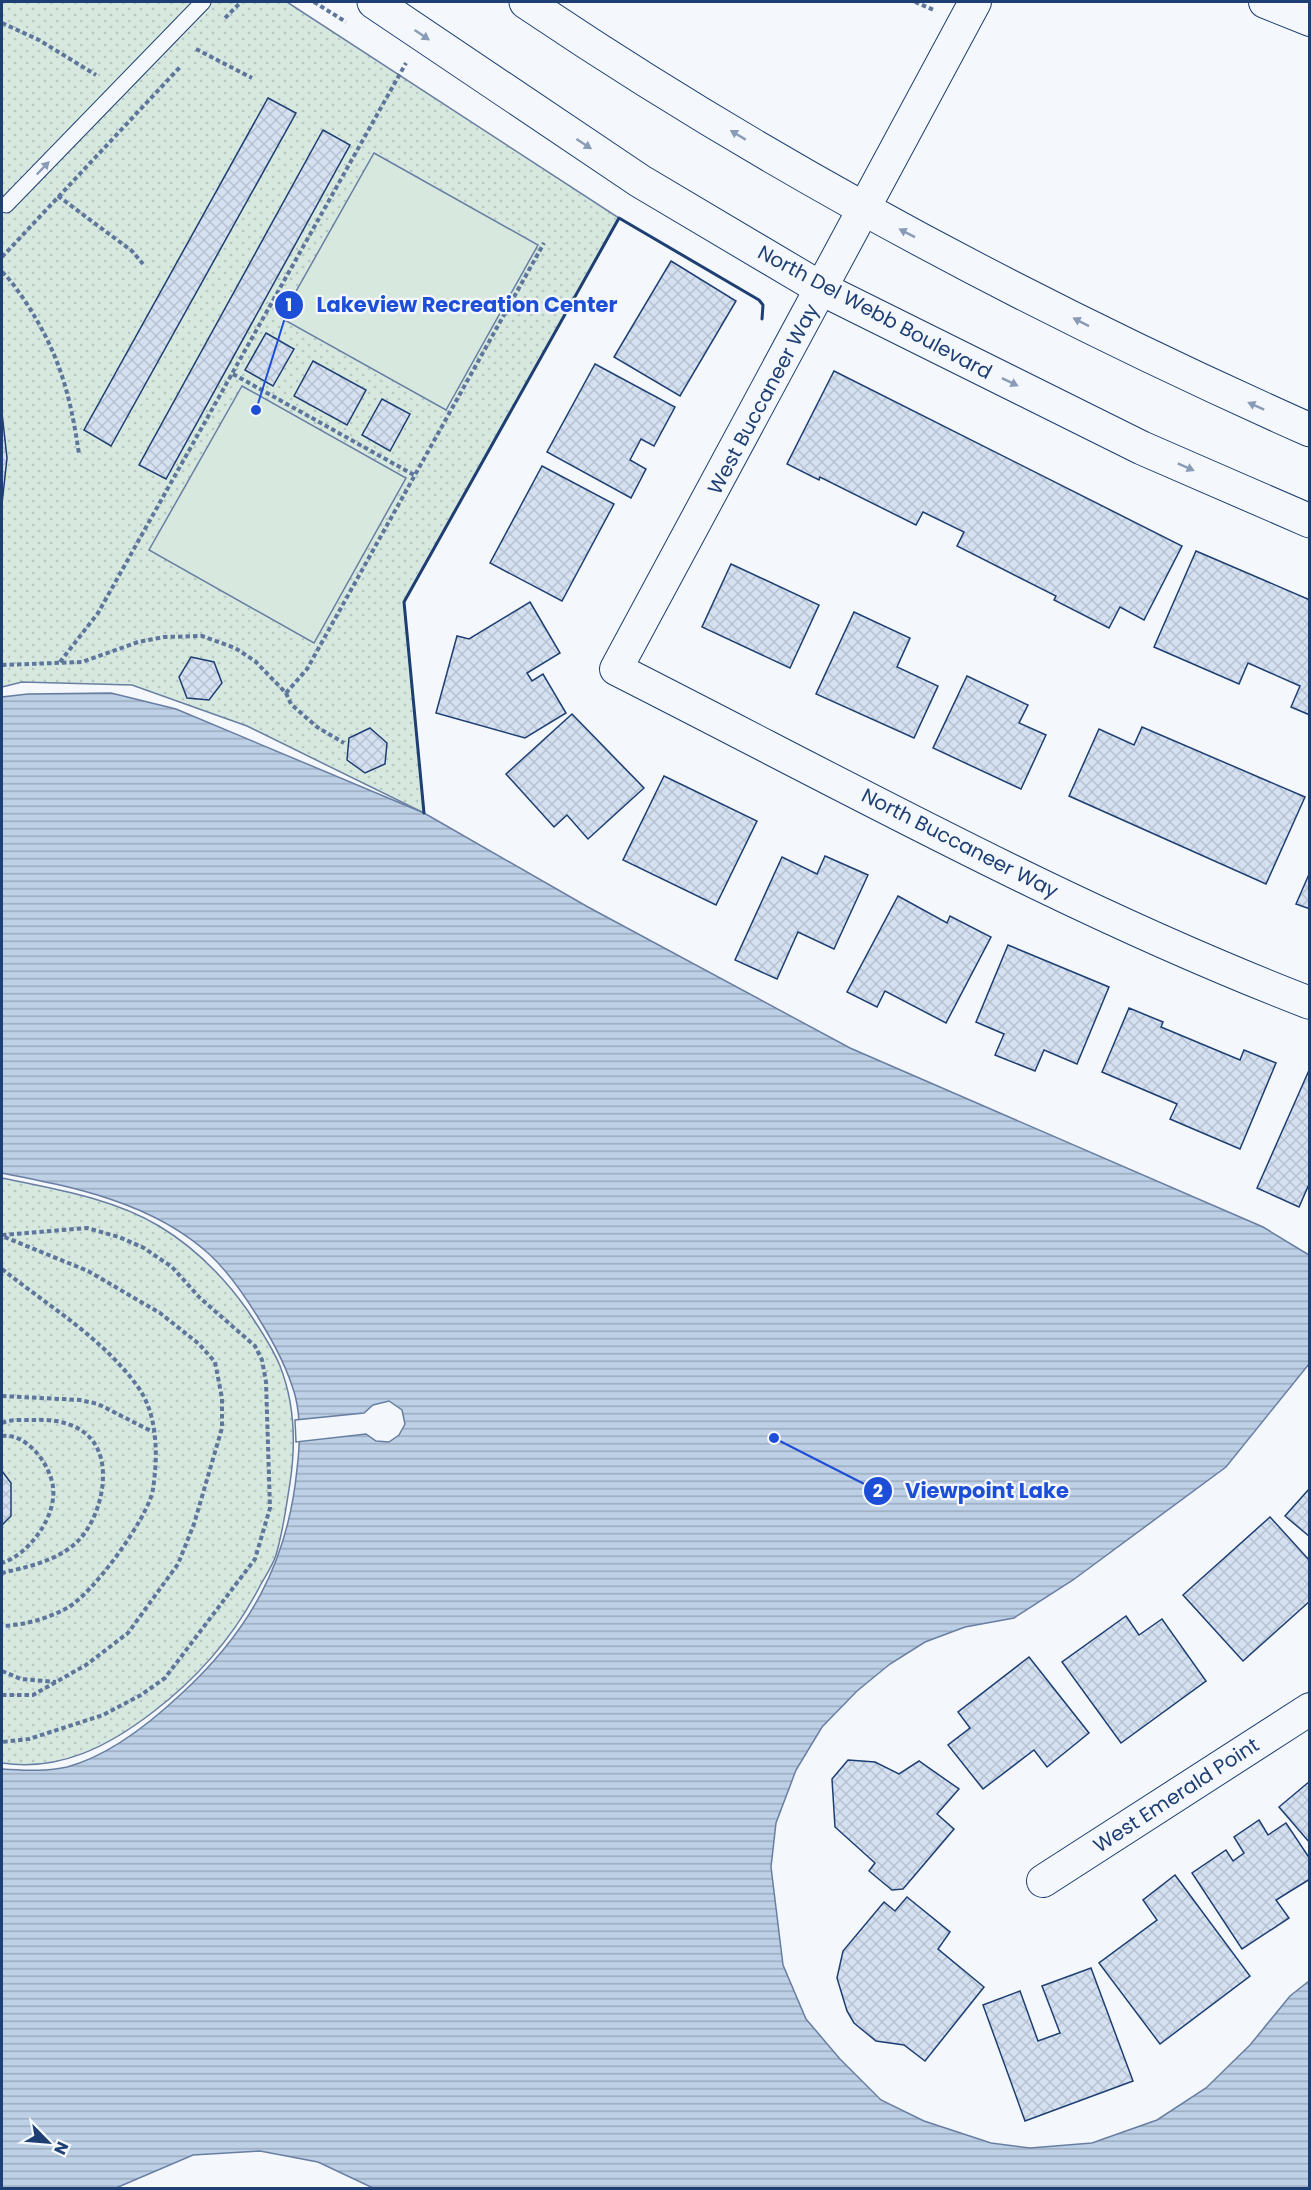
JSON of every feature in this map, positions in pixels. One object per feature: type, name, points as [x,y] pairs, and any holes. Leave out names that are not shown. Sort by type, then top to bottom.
[{"type":"street","name":"North Del Webb Boulevard","points":[[374,2],[640,181],[822,289],[1142,448],[1310,521]]},
{"type":"street","points":[[526,2],[598,50],[864,211],[1183,374],[1310,430]]},
{"type":"street","name":"West Buccaneer Way","points":[[616,669],[975,2]]},
{"type":"street","points":[[1265,2],[1310,20]]},
{"type":"street","name":"North Buccaneer Way","points":[[616,669],[1050,890],[1248,980],[1310,1004]]},
{"type":"street","name":"West Emerald Point","points":[[1043,1881],[1310,1708]]},
{"type":"lane","points":[[6,205],[203,2]]},
{"type":"path","points":[[218,25],[241,2]]},
{"type":"path","points":[[915,2],[942,14]]},
{"type":"path","points":[[2,23],[39,40],[100,77],[105,74]]},
{"type":"path","points":[[2,257],[203,41]]},
{"type":"path","points":[[196,49],[252,78]]},
{"type":"path","points":[[60,662],[98,613],[407,62]]},
{"type":"path","points":[[58,196],[132,251],[142,264]]},
{"type":"path","points":[[286,693],[307,669],[544,243]]},
{"type":"path","points":[[2,272],[17,290],[52,344],[69,398],[79,454]]},
{"type":"path","points":[[233,374],[414,475]]},
{"type":"path","points":[[2,665],[82,662],[138,642],[164,637],[202,636],[223,643],[255,661],[286,693],[291,704],[317,728],[344,743]]},
{"type":"path","points":[[2,1235],[87,1228],[119,1237],[144,1248],[172,1267],[200,1298],[255,1346],[262,1360],[266,1382],[270,1508],[255,1559],[165,1678],[141,1695],[103,1715],[29,1739],[2,1742]]},
{"type":"path","points":[[2,1235],[88,1271],[160,1312],[199,1344],[215,1362],[222,1398],[222,1428],[194,1524],[178,1564],[128,1633],[86,1665],[33,1695],[2,1695]]},
{"type":"path","points":[[2,1269],[39,1299],[62,1313],[114,1360],[143,1396],[153,1421],[154,1433],[153,1491],[112,1563],[87,1593],[68,1608],[39,1620],[2,1626]]},
{"type":"path","points":[[2,1396],[80,1400],[98,1404],[154,1433]]},
{"type":"path","points":[[2,1423],[41,1420],[65,1422],[79,1429],[93,1441],[100,1458],[102,1480],[98,1505],[91,1526],[76,1543],[52,1558],[2,1573]]},
{"type":"path","points":[[2,1436],[8,1435],[28,1444],[36,1452],[45,1465],[54,1488],[48,1515],[31,1545],[18,1557],[2,1563]]},
{"type":"path","points":[[2,1671],[21,1679],[57,1682]]},
{"type":"shaded area","points":[[2,2],[287,2],[619,218],[404,602],[424,813],[247,726],[132,685],[22,682],[2,687]]},
{"type":"shaded area","points":[[374,153],[538,245],[446,410],[281,318]]},
{"type":"shaded area","points":[[242,386],[406,478],[314,643],[149,550]]},
{"type":"shaded area","points":[[2,1178],[102,1201],[122,1208],[159,1226],[196,1253],[239,1298],[273,1351],[285,1380],[293,1424],[290,1483],[275,1559],[251,1603],[228,1638],[201,1670],[170,1699],[119,1736],[82,1754],[43,1764],[2,1763]]},
{"type":"water","points":[[111,693],[176,709],[424,813],[588,907],[850,1048],[1263,1227],[1309,1255],[1309,1364],[1226,1467],[1073,1580],[1014,1618],[965,1627],[925,1642],[890,1664],[857,1691],[822,1727],[796,1770],[776,1823],[771,1867],[783,1965],[806,2019],[840,2059],[881,2100],[924,2121],[991,2143],[1030,2148],[1092,2143],[1157,2120],[1206,2088],[1250,2045],[1290,1996],[1309,1981],[1309,2188],[373,2188],[318,2162],[260,2151],[193,2155],[116,2188],[2,2188],[2,1769],[59,1769],[98,1755],[127,1738],[155,1717],[204,1671],[245,1621],[274,1565],[285,1535],[299,1451],[297,1404],[284,1365],[248,1302],[208,1253],[186,1235],[136,1209],[83,1191],[2,1173],[2,697],[28,694]]},
{"type":"pier","points":[[389,1401],[402,1410],[405,1424],[399,1435],[389,1442],[376,1441],[366,1434],[296,1442],[295,1420],[364,1413],[373,1405]]},
{"type":"building","points":[[268,98],[296,113],[111,446],[84,430]]},
{"type":"building","points":[[323,130],[350,145],[166,479],[139,465]]},
{"type":"building","points":[[671,261],[736,301],[680,396],[614,357]]},
{"type":"building","points":[[266,333],[294,349],[273,386],[245,370]]},
{"type":"building","points":[[313,361],[366,390],[347,425],[294,396]]},
{"type":"building","points":[[595,364],[675,407],[654,446],[641,439],[630,460],[646,469],[631,498],[547,452]]},
{"type":"building","points":[[834,371],[1182,546],[1144,620],[1120,607],[1109,628],[1054,600],[1056,596],[957,546],[964,532],[923,512],[916,525],[820,477],[819,480],[787,464]]},
{"type":"building","points":[[382,399],[410,414],[390,451],[362,435]]},
{"type":"building","points":[[2,413],[7,458],[2,504]]},
{"type":"building","points":[[542,466],[614,504],[562,601],[490,563]]},
{"type":"building","points":[[1196,551],[1310,600],[1310,715],[1291,707],[1300,686],[1248,663],[1239,684],[1154,647]]},
{"type":"building","points":[[731,564],[819,605],[790,668],[702,627]]},
{"type":"building","points":[[530,602],[560,653],[527,673],[532,681],[543,674],[566,713],[525,738],[436,713],[457,636],[469,639]]},
{"type":"building","points":[[854,612],[910,638],[897,667],[938,686],[914,738],[816,694]]},
{"type":"building","points":[[191,657],[214,662],[222,683],[209,700],[187,698],[179,677]]},
{"type":"building","points":[[967,676],[1028,705],[1019,723],[1046,735],[1021,789],[933,748]]},
{"type":"building","points":[[572,714],[644,788],[588,839],[567,815],[554,827],[506,774]]},
{"type":"building","points":[[1142,727],[1305,797],[1266,884],[1069,796],[1099,729],[1134,745]]},
{"type":"building","points":[[370,728],[387,743],[385,764],[365,773],[347,760],[349,738]]},
{"type":"building","points":[[664,776],[757,821],[716,905],[623,860]]},
{"type":"building","points":[[825,856],[868,875],[834,949],[798,932],[777,979],[735,960],[782,857],[817,874]]},
{"type":"building","points":[[1310,872],[1310,909],[1296,904]]},
{"type":"building","points":[[898,896],[947,923],[950,916],[991,937],[946,1023],[885,991],[877,1007],[847,992]]},
{"type":"building","points":[[1008,945],[1109,987],[1077,1064],[1044,1050],[1035,1071],[995,1055],[1004,1034],[976,1022]]},
{"type":"building","points":[[1129,1008],[1163,1022],[1161,1027],[1240,1060],[1244,1050],[1276,1063],[1240,1149],[1170,1119],[1177,1104],[1102,1072]]},
{"type":"building","points":[[1310,1068],[1310,1182],[1299,1207],[1257,1188]]},
{"type":"building","points":[[2,1471],[11,1483],[11,1516],[2,1525]]},
{"type":"building","points":[[1310,1488],[1310,1537],[1285,1516]]},
{"type":"building","points":[[1270,1517],[1310,1561],[1310,1601],[1243,1661],[1183,1595]]},
{"type":"building","points":[[1126,1616],[1139,1635],[1162,1619],[1206,1681],[1121,1743],[1062,1662]]},
{"type":"building","points":[[1029,1657],[1089,1733],[1047,1767],[1034,1750],[983,1789],[948,1745],[970,1728],[958,1712]]},
{"type":"building","points":[[848,1760],[875,1762],[899,1774],[919,1761],[959,1789],[937,1814],[954,1829],[903,1889],[892,1890],[869,1871],[875,1863],[835,1827],[832,1779]]},
{"type":"building","points":[[1310,1781],[1310,1843],[1279,1807]]},
{"type":"building","points":[[1259,1820],[1268,1835],[1286,1823],[1310,1859],[1310,1879],[1276,1900],[1289,1918],[1242,1949],[1192,1873],[1226,1850],[1233,1861],[1244,1853],[1234,1837]]},
{"type":"building","points":[[1175,1875],[1250,1976],[1160,2044],[1099,1963],[1157,1920],[1143,1900]]},
{"type":"building","points":[[907,1897],[950,1932],[938,1949],[984,1987],[925,2061],[904,2045],[876,2041],[854,2023],[847,2011],[837,1978],[843,1951],[884,1902],[895,1911]]},
{"type":"building","points":[[1091,1968],[1133,2081],[1025,2121],[983,2005],[1020,1991],[1038,2041],[1060,2033],[1042,1986]]},
{"type":"wall","points":[[424,813],[404,602],[619,218],[759,300],[763,305],[762,319]]},
{"type":"place","name":"Lakeview Recreation Center","points":[[256,410]]},
{"type":"place","name":"Viewpoint Lake","points":[[774,1438]]}]
